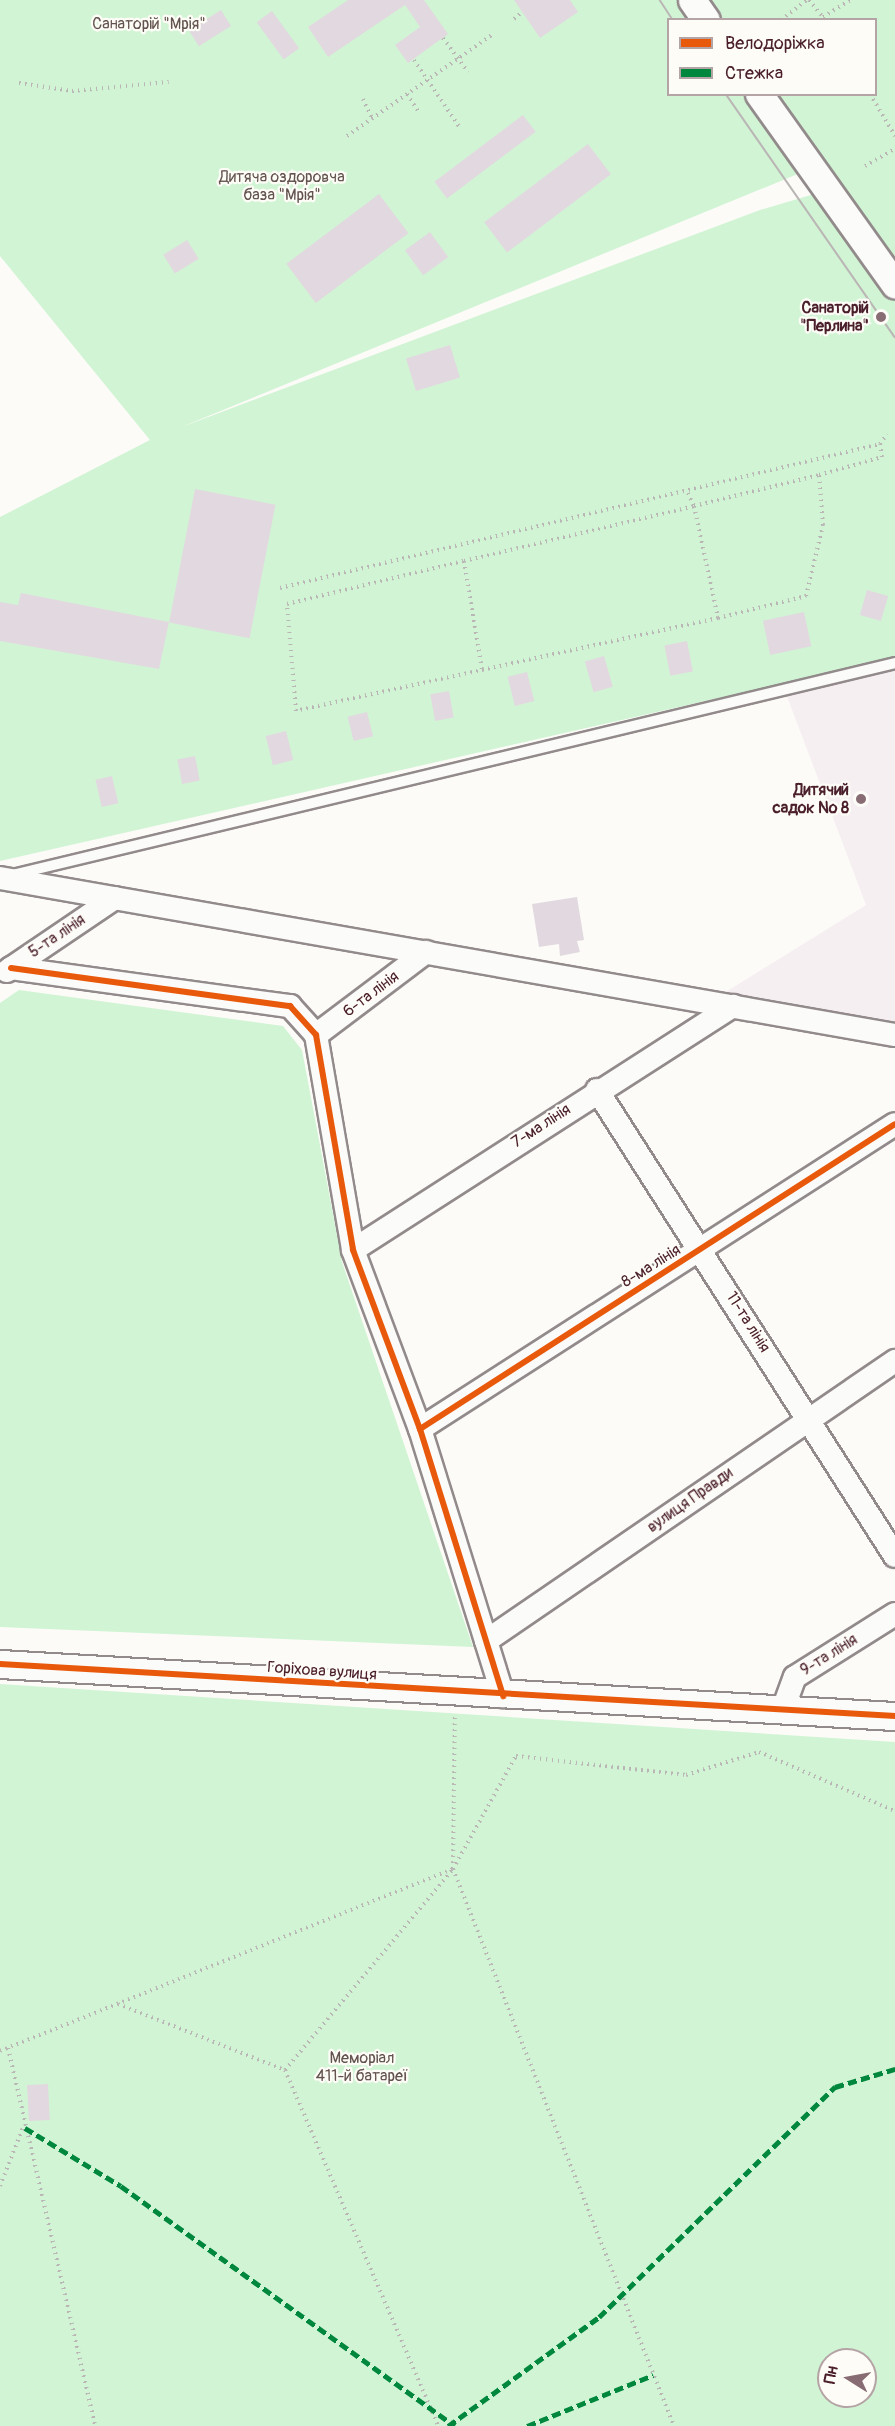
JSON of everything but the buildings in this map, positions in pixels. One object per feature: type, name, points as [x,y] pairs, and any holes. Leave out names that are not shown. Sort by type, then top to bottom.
[{"type":"street","points":[[692,0],[705,18]]},
{"type":"street","points":[[760,96],[895,285]]},
{"type":"street","points":[[0,878],[895,1035]]},
{"type":"street","name":"5-та лінія","points":[[6,971],[115,898]]},
{"type":"street","name":"6-та лінія","points":[[316,1035],[426,952]]},
{"type":"street","points":[[6,971],[290,1006],[316,1035],[352,1250],[420,1429],[503,1696]]},
{"type":"street","name":"7-ма лінія","points":[[352,1250],[597,1090],[733,1006]]},
{"type":"street","name":"11-та лінія","points":[[597,1090],[703,1249],[895,1556]]},
{"type":"street","name":"8-ма лінія","points":[[420,1429],[895,1124]]},
{"type":"street","name":"вулиця Правди","points":[[486,1641],[808,1418],[895,1361]]},
{"type":"street","name":"9-та лінія","points":[[782,1712],[795,1677],[895,1614]]},
{"type":"street","name":"Горіхова вулиця","points":[[0,1664],[503,1696],[895,1716]]},
{"type":"lane","points":[[0,878],[895,663]]},
{"type":"path","points":[[785,18],[808,0],[823,18],[850,0]]},
{"type":"path","points":[[514,19],[522,12]]},
{"type":"path","points":[[347,136],[493,34]]},
{"type":"path","points":[[443,38],[468,72]]},
{"type":"path","points":[[414,60],[460,128]]},
{"type":"path","points":[[19,83],[72,91],[169,82]]},
{"type":"path","points":[[407,94],[418,111]]},
{"type":"path","points":[[871,96],[895,136]]},
{"type":"path","points":[[363,99],[372,118]]},
{"type":"path","points":[[865,166],[895,149]]},
{"type":"path","points":[[280,588],[688,493],[880,444],[887,434]]},
{"type":"path","points":[[819,475],[823,525],[806,597],[296,711],[287,604],[819,475],[882,457],[880,444]]},
{"type":"path","points":[[688,493],[694,506],[718,618]]},
{"type":"path","points":[[464,561],[482,670]]},
{"type":"path","points":[[455,1693],[453,1869],[674,2426]]},
{"type":"path","points":[[285,2070],[453,1869],[516,1756],[686,1775],[759,1752],[895,1811]]},
{"type":"path","points":[[0,2051],[453,1869]]},
{"type":"path","points":[[117,2004],[285,2070],[438,2426]]},
{"type":"path","points":[[8,2048],[95,2426]]},
{"type":"path","points":[[0,2186],[24,2124]]},
{"type":"shaded area","name":"Дитячий садок № 8","points":[[895,667],[895,1026],[724,993],[866,905],[786,694]]},
{"type":"green space","points":[[0,0],[683,0],[696,18],[667,18],[667,96],[751,96],[805,171],[179,428],[760,210],[821,192],[895,295],[895,658],[0,861],[0,517],[150,440],[0,256]]},
{"type":"green space","points":[[702,0],[895,0],[895,271],[770,96],[877,96],[877,18],[715,18]]},
{"type":"green space","points":[[19,990],[283,1026],[302,1050],[342,1262],[473,1647],[0,1627],[0,1003]]},
{"type":"green space","name":"Меморіал 411-й батареї","points":[[0,1684],[895,1742],[895,2426],[0,2426]]},
{"type":"tram line","points":[[660,0],[672,18]]},
{"type":"tram line","points":[[727,96],[895,337]]},
{"type":"marked path","points":[[448,2426],[599,2317],[835,2087],[895,2069]]},
{"type":"marked path","points":[[25,2128],[121,2186],[455,2426]]},
{"type":"marked path","points":[[527,2426],[653,2375]]},
{"type":"cycle path","points":[[11,968],[290,1006],[316,1035],[353,1250],[420,1429],[503,1696]]},
{"type":"cycle path","points":[[420,1429],[895,1124]]},
{"type":"cycle path","points":[[0,1664],[895,1716]]},
{"type":"place","name":"Санаторій \"Перлина\"","points":[[881,317]]},
{"type":"place","name":"Дитячий садок № 8","points":[[861,799]]},
{"type":"park label","name":"Санаторій \"Мрія\"","points":[[149,24]]},
{"type":"park label","name":"Дитяча оздоровча база \"Мрія\"","points":[[282,186]]}]
